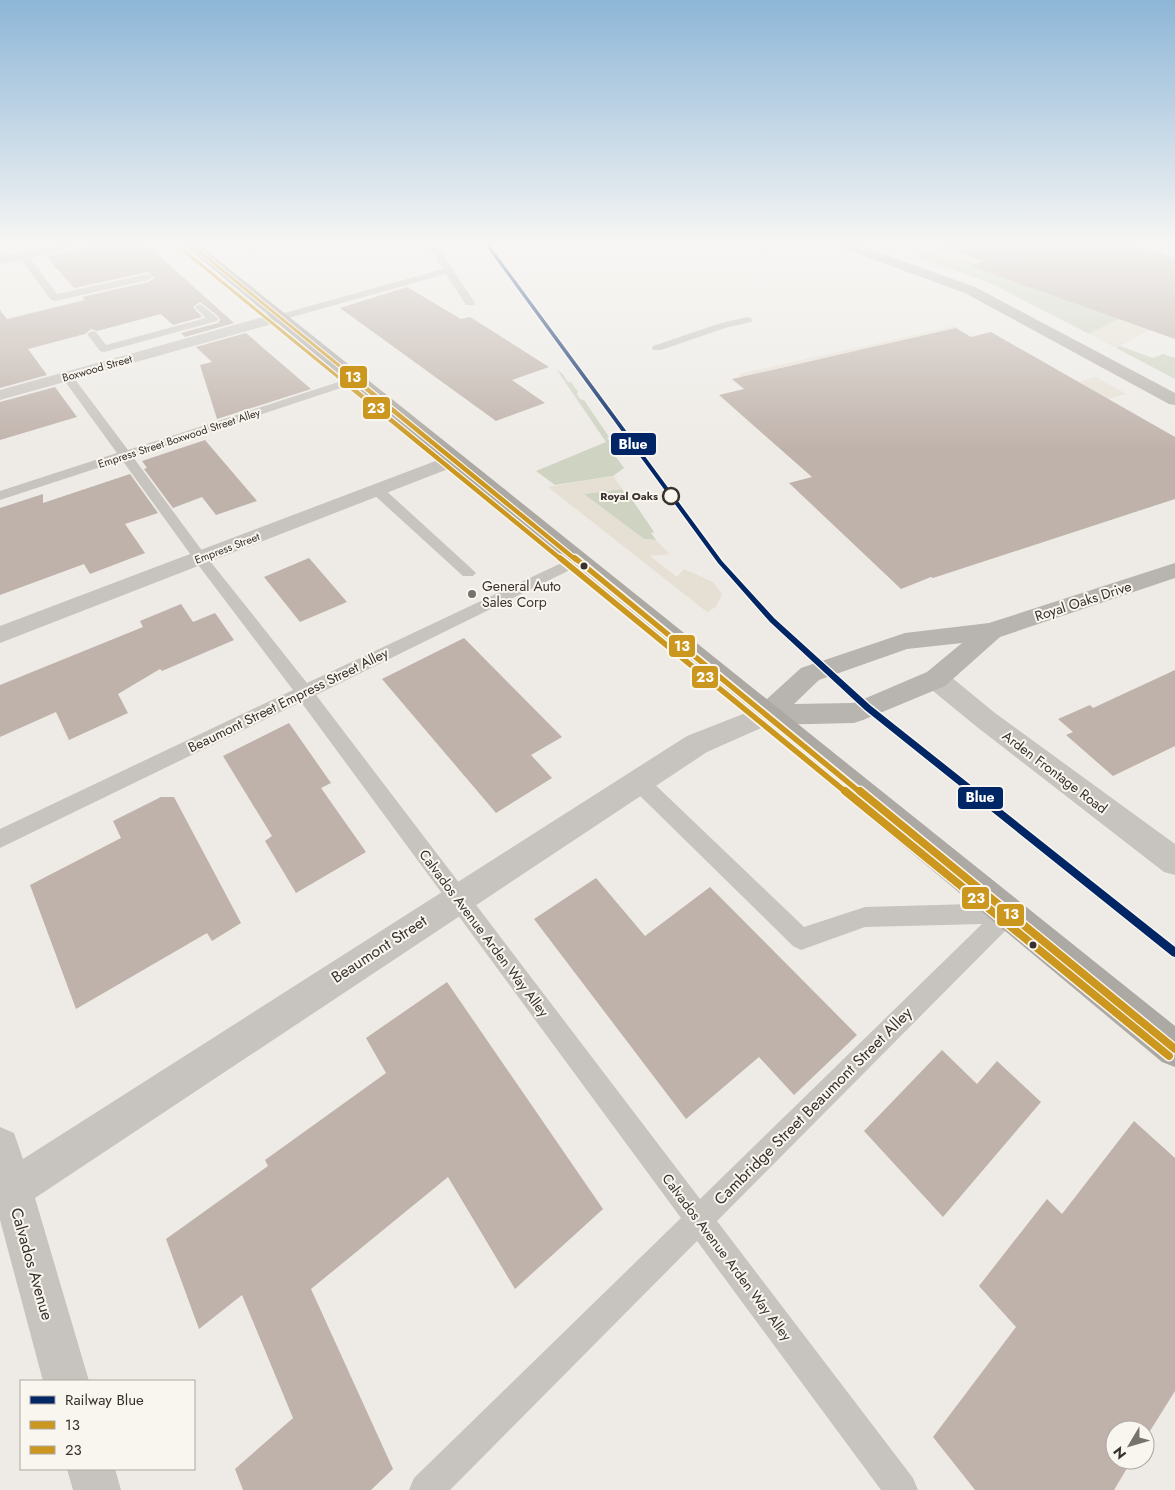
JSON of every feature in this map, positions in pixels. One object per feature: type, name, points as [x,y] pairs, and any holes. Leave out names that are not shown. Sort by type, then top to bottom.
[{"type":"main road","points":[[275,313],[576,561],[1175,1049]]},
{"type":"street","points":[[1012,313],[1175,400]]},
{"type":"street","name":"Boxwood Street","points":[[0,395],[281,317]]},
{"type":"street","name":"Empress Street","points":[[0,635],[454,460]]},
{"type":"street","name":"Royal Oaks Drive","points":[[766,715],[810,674],[905,641],[991,631],[1175,570]]},
{"type":"street","name":"Royal Oaks Drive","points":[[766,715],[854,713],[936,679],[991,631]]},
{"type":"street","name":"Arden Frontage Road","points":[[936,679],[986,720],[1175,862]]},
{"type":"street","name":"Beaumont Street","points":[[6,1193],[697,744],[766,715]]},
{"type":"street","name":"Calvados Avenue","points":[[0,1147],[6,1193],[66,1380]]},
{"type":"street","points":[[91,1470],[97,1490]]},
{"type":"lane","points":[[92,334],[104,349],[213,319],[206,313]]},
{"type":"lane","points":[[281,317],[297,313]]},
{"type":"lane","points":[[657,348],[722,326],[747,320]]},
{"type":"lane","points":[[133,341],[146,354]]},
{"type":"lane","name":"Calvados Avenue Arden Way Alley","points":[[68,376],[201,559],[304,692],[901,1490]]},
{"type":"lane","name":"Empress Street Boxwood Street Alley","points":[[0,496],[358,379]]},
{"type":"lane","points":[[376,490],[468,573]]},
{"type":"lane","name":"Beaumont Street Empress Street Alley","points":[[0,839],[576,561]]},
{"type":"lane","points":[[639,782],[801,939],[864,917],[1008,913]]},
{"type":"lane","name":"Cambridge Street Beaumont Street Alley","points":[[426,1490],[1008,913]]},
{"type":"green space","points":[[1047,313],[1101,313],[1119,319],[1089,334]]},
{"type":"green space","points":[[1120,346],[1153,358],[1163,354],[1175,358],[1175,379],[1116,348]]},
{"type":"green space","points":[[557,370],[562,373],[568,382],[571,382],[578,392],[577,394],[580,399],[584,400],[609,437],[607,438],[617,453],[614,454],[624,468],[613,476],[555,485],[536,471],[606,442]]},
{"type":"green space","points":[[622,489],[626,496],[629,495],[654,532],[651,533],[656,540],[644,539],[583,494]]},
{"type":"shaded area","points":[[1119,319],[1150,330],[1116,348],[1089,334]]},
{"type":"shaded area","points":[[955,326],[959,328],[844,354],[839,367],[818,359],[741,377],[738,374]]},
{"type":"shaded area","points":[[1096,377],[1126,394],[1108,399],[1078,382]]},
{"type":"shaded area","points":[[613,476],[622,489],[584,494],[644,539],[656,540],[669,554],[650,556],[677,577],[684,569],[713,582],[722,594],[716,607],[707,612],[548,487]]},
{"type":"building","points":[[0,313],[7,319],[34,313],[198,313],[202,317],[173,325],[161,314],[97,331],[91,329],[85,334],[28,349],[47,375],[0,388]]},
{"type":"building","points":[[214,313],[222,313],[234,323],[185,337],[181,333],[218,323],[220,320]]},
{"type":"building","points":[[346,313],[450,313],[461,319],[470,317],[549,367],[512,380],[545,403],[496,421]]},
{"type":"building","points":[[1101,313],[1175,313],[1175,339]]},
{"type":"building","points":[[956,328],[971,337],[991,332],[1175,437],[1175,499],[933,578],[931,577],[901,589],[789,483],[812,477],[719,395],[744,389],[732,379]]},
{"type":"building","points":[[246,333],[311,389],[217,419],[200,365],[212,362],[196,347]]},
{"type":"building","points":[[55,387],[77,417],[0,440],[0,402]]},
{"type":"building","points":[[205,440],[257,501],[216,515],[202,497],[173,508],[144,469],[147,468],[142,461]]},
{"type":"building","points":[[130,474],[158,513],[125,524],[145,553],[90,574],[84,564],[0,595],[0,508],[43,494],[43,503]]},
{"type":"building","points":[[309,558],[347,602],[300,622],[264,577]]},
{"type":"building","points":[[181,604],[193,622],[215,613],[234,640],[162,671],[160,669],[118,694],[128,713],[69,740],[56,712],[0,737],[0,685],[143,627],[140,621]]},
{"type":"building","points":[[464,638],[562,737],[531,755],[552,778],[496,813],[382,679]]},
{"type":"building","points":[[1175,670],[1175,746],[1113,776],[1066,735],[1073,732],[1058,719],[1090,705],[1093,708]]},
{"type":"building","points":[[289,723],[331,783],[321,788],[366,852],[296,893],[265,841],[272,836],[223,756]]},
{"type":"building","points":[[161,797],[174,797],[241,923],[212,941],[207,933],[76,1009],[30,885],[121,838],[113,821]]},
{"type":"building","points":[[596,878],[645,936],[710,887],[857,1035],[794,1095],[759,1057],[686,1119],[534,919]]},
{"type":"building","points":[[447,982],[603,1209],[515,1289],[448,1177],[311,1289],[393,1469],[371,1490],[243,1490],[235,1469],[293,1418],[242,1295],[199,1329],[166,1239],[268,1166],[265,1160],[386,1073],[366,1038]]},
{"type":"building","points":[[942,1050],[977,1084],[997,1061],[1041,1102],[943,1217],[864,1131]]},
{"type":"building","points":[[1134,1121],[1175,1158],[1175,1391],[1155,1423],[1155,1420],[1105,1420],[1105,1470],[1126,1470],[1114,1490],[975,1490],[933,1437],[1016,1327],[979,1286],[1047,1199],[1062,1214]]},
{"type":"rail line","name":"Blue","points":[[537,313],[720,562],[772,620],[868,708],[1175,953]]},
{"type":"transit line","name":"23","points":[[259,313],[1169,1056]]},
{"type":"transit line","name":"13","points":[[274,313],[1175,1049]]},
{"type":"place","name":"Royal Oaks","points":[[671,496]]},
{"type":"place","name":"General Auto Sales Corp","points":[[472,594]]}]
